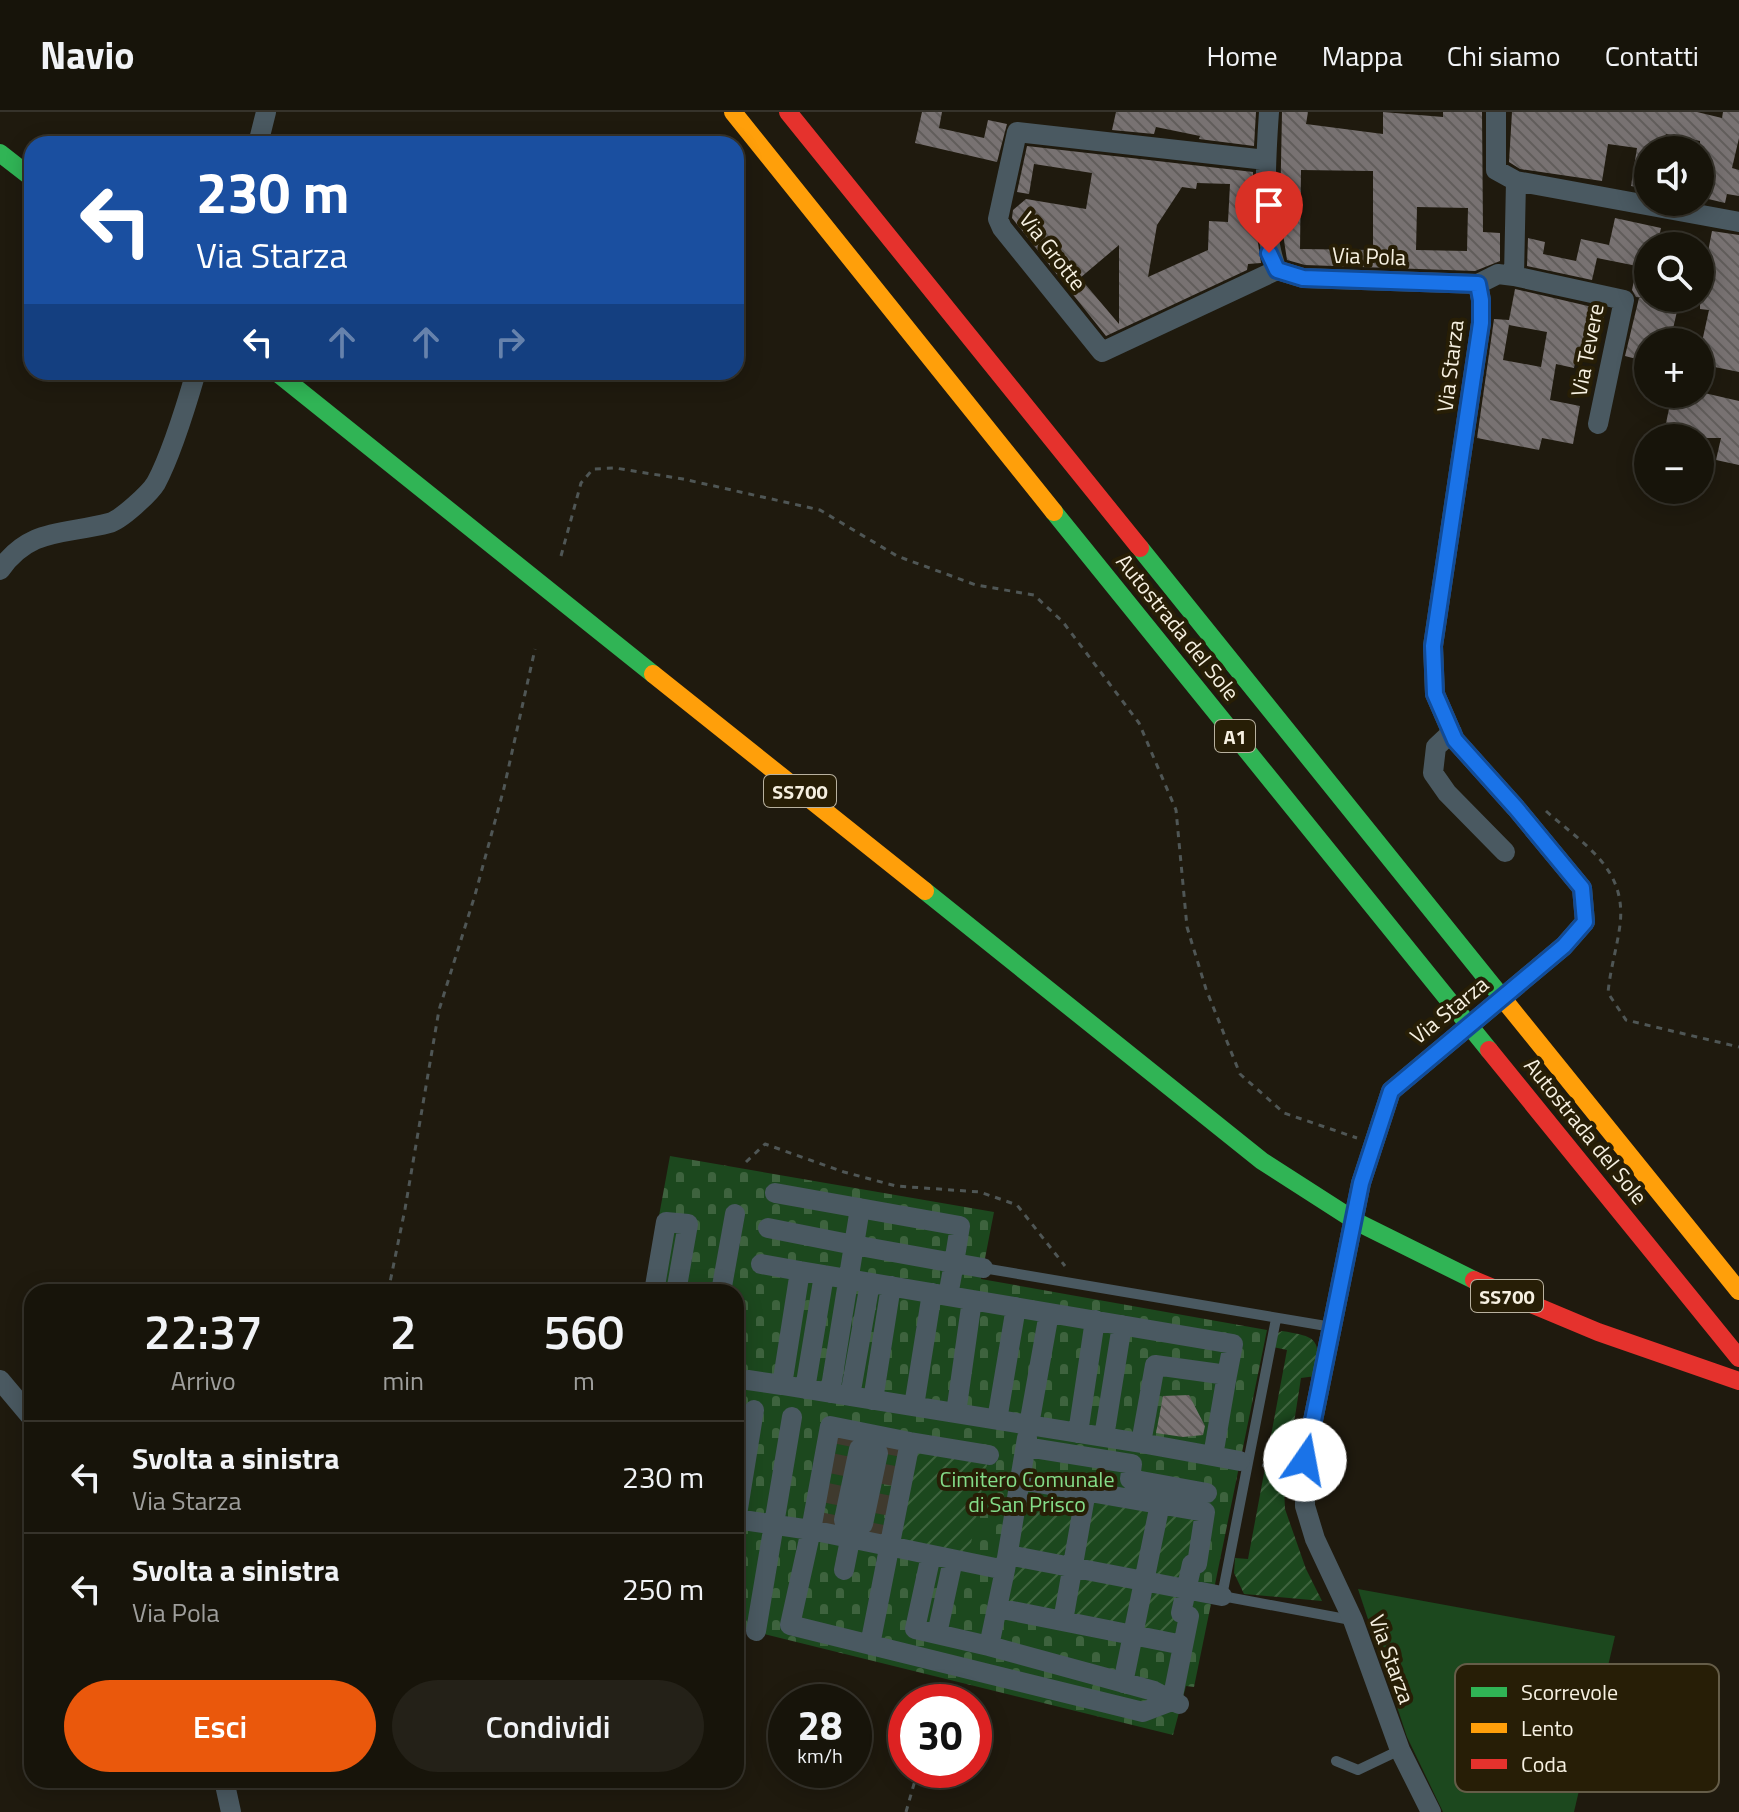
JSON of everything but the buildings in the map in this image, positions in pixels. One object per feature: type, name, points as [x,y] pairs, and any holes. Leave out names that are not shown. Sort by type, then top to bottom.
[{"type":"highway","name":"Autostrada del Sole","points":[[733,112],[1739,1358]]},
{"type":"highway","name":"Autostrada del Sole","points":[[788,112],[1739,1291]]},
{"type":"highway","points":[[0,153],[24,172]]},
{"type":"highway","name":"SS700","points":[[286,380],[1262,1161],[1370,1230],[1494,1291],[1648,1352],[1739,1381]]},
{"type":"street","points":[[260,136],[266,112]]},
{"type":"street","points":[[1269,112],[1266,160],[1269,253],[1277,270]]},
{"type":"street","points":[[1496,112],[1496,170],[1516,181],[1739,222]]},
{"type":"street","name":"Via Grotte","points":[[1266,160],[1017,132],[998,219],[1102,352],[1277,270]]},
{"type":"street","points":[[1514,276],[1516,181]]},
{"type":"street","name":"Via Pola","points":[[1277,270],[1303,278],[1478,284],[1498,274],[1514,276]]},
{"type":"street","name":"Via Tevere","points":[[1514,276],[1624,300],[1598,424]]},
{"type":"street","name":"Via Starza","points":[[1431,1812],[1400,1750],[1353,1620],[1315,1539],[1305,1506],[1305,1460],[1361,1183],[1391,1091],[1564,946],[1585,922],[1582,888],[1455,740],[1435,694],[1433,646],[1481,323],[1478,284]]},
{"type":"street","points":[[4,558],[31,542],[62,530],[113,522],[155,485],[193,380]]},
{"type":"street","points":[[1452,732],[1436,747],[1433,773],[1447,793],[1505,852]]},
{"type":"street","points":[[775,1193],[960,1226],[954,1263],[940,1295],[914,1406]]},
{"type":"street","points":[[840,1394],[848,1279],[860,1208]]},
{"type":"street","points":[[722,1284],[735,1214]]},
{"type":"street","points":[[655,1284],[666,1222],[688,1224],[677,1284]]},
{"type":"street","points":[[768,1228],[983,1268]]},
{"type":"street","points":[[761,1264],[1233,1344],[1213,1456]]},
{"type":"street","points":[[782,1385],[800,1271]]},
{"type":"street","points":[[805,1389],[824,1275]]},
{"type":"street","points":[[840,1394],[870,1283]]},
{"type":"street","points":[[873,1400],[891,1286]]},
{"type":"street","points":[[956,1413],[972,1300]]},
{"type":"street","points":[[997,1420],[1016,1307]]},
{"type":"street","points":[[989,1646],[1007,1563],[1049,1313]]},
{"type":"street","points":[[1078,1433],[1095,1320]]},
{"type":"street","points":[[1104,1437],[1122,1325]]},
{"type":"street","points":[[1141,1443],[1161,1331]]},
{"type":"street","points":[[1155,1365],[1227,1375]]},
{"type":"street","points":[[0,1380],[24,1408]]},
{"type":"street","points":[[748,1380],[997,1420],[1028,1437],[1132,1464],[1130,1479],[1207,1493]]},
{"type":"street","points":[[744,1471],[754,1410]]},
{"type":"street","points":[[756,1631],[792,1417]]},
{"type":"street","points":[[989,1455],[910,1442],[870,1442],[828,1420],[811,1530],[790,1625],[1143,1712],[1178,1703]]},
{"type":"street","points":[[1028,1437],[1078,1433],[1249,1462]]},
{"type":"street","points":[[844,1570],[852,1530],[844,1520],[859,1449],[870,1442]]},
{"type":"street","points":[[870,1645],[910,1442]]},
{"type":"street","points":[[1021,1480],[1205,1512],[1197,1564],[1192,1564],[1181,1613],[1189,1616],[1178,1703]]},
{"type":"street","points":[[1063,1621],[1086,1491]]},
{"type":"street","points":[[1123,1683],[1160,1504]]},
{"type":"street","points":[[744,1521],[811,1530],[852,1530],[890,1546],[953,1560],[1072,1568],[1222,1596]]},
{"type":"street","points":[[931,1555],[915,1629],[1154,1691],[1178,1703]]},
{"type":"street","points":[[937,1634],[953,1560]]},
{"type":"street","points":[[997,1608],[1183,1645]]},
{"type":"street","points":[[226,1788],[231,1812]]},
{"type":"lane","points":[[983,1268],[1333,1327]]},
{"type":"lane","points":[[1276,1319],[1222,1596],[1353,1620]]},
{"type":"lane","points":[[1336,1761],[1358,1770],[1400,1750]]},
{"type":"path","points":[[561,556],[581,483],[593,469],[615,468],[683,479],[820,510],[897,556],[976,585],[1034,595],[1063,622],[1139,723],[1164,781],[1176,810],[1187,927],[1206,989],[1240,1074],[1284,1113],[1372,1144]]},
{"type":"path","points":[[389,1284],[439,1010],[504,788],[535,649]]},
{"type":"path","points":[[1537,804],[1604,863],[1621,896],[1620,926],[1608,993],[1626,1020],[1739,1047]]},
{"type":"path","points":[[746,1162],[765,1144],[844,1172],[896,1186],[980,1192],[1017,1205],[1079,1285]]},
{"type":"path","points":[[1249,1462],[1288,1470]]},
{"type":"path","points":[[906,1812],[913,1788]]},
{"type":"green space","name":"Cimitero Comunale di San Prisco","points":[[670,1156],[994,1212],[981,1279],[1267,1330],[1194,1687],[1186,1686],[1173,1735],[992,1690],[992,1684],[967,1684],[744,1629],[744,1284],[646,1284]]},
{"type":"green space","points":[[1282,1331],[1310,1338],[1317,1347],[1316,1376],[1301,1378],[1284,1487],[1285,1509],[1306,1569],[1322,1601],[1244,1594],[1234,1573],[1235,1558],[1248,1559],[1287,1350],[1273,1347],[1276,1334]]},
{"type":"green space","points":[[910,1442],[989,1455],[967,1563],[890,1546]]},
{"type":"green space","points":[[1021,1480],[1205,1512],[1183,1645],[997,1608]]},
{"type":"green space","points":[[1358,1589],[1615,1636],[1608,1664],[1455,1664],[1455,1792],[1579,1792],[1574,1812],[1443,1812],[1407,1737]]},
{"type":"tunnel","points":[[828,1534],[849,1430]]},
{"type":"tunnel","points":[[872,1543],[892,1439]]},
{"type":"traffic: fast","points":[[0,153],[24,172]]},
{"type":"traffic: fast","points":[[286,380],[653,674]]},
{"type":"traffic: fast","points":[[1054,512],[1489,1050]]},
{"type":"traffic: fast","points":[[1140,548],[1504,1000]]},
{"type":"traffic: fast","points":[[925,891],[1262,1161],[1357,1222],[1474,1280]]},
{"type":"traffic: slow","points":[[733,112],[1054,512]]},
{"type":"traffic: slow","points":[[653,674],[925,891]]},
{"type":"traffic: slow","points":[[1504,1000],[1739,1291]]},
{"type":"traffic: jam","points":[[788,112],[1140,548]]},
{"type":"traffic: jam","points":[[1489,1050],[1739,1358]]},
{"type":"traffic: jam","points":[[1474,1280],[1598,1332],[1739,1381]]},
{"type":"route","points":[[1269,253],[1277,270],[1303,278],[1478,284],[1481,323],[1433,646],[1435,694],[1455,740],[1582,888],[1585,922],[1564,946],[1391,1091],[1361,1183],[1305,1460]]}]
